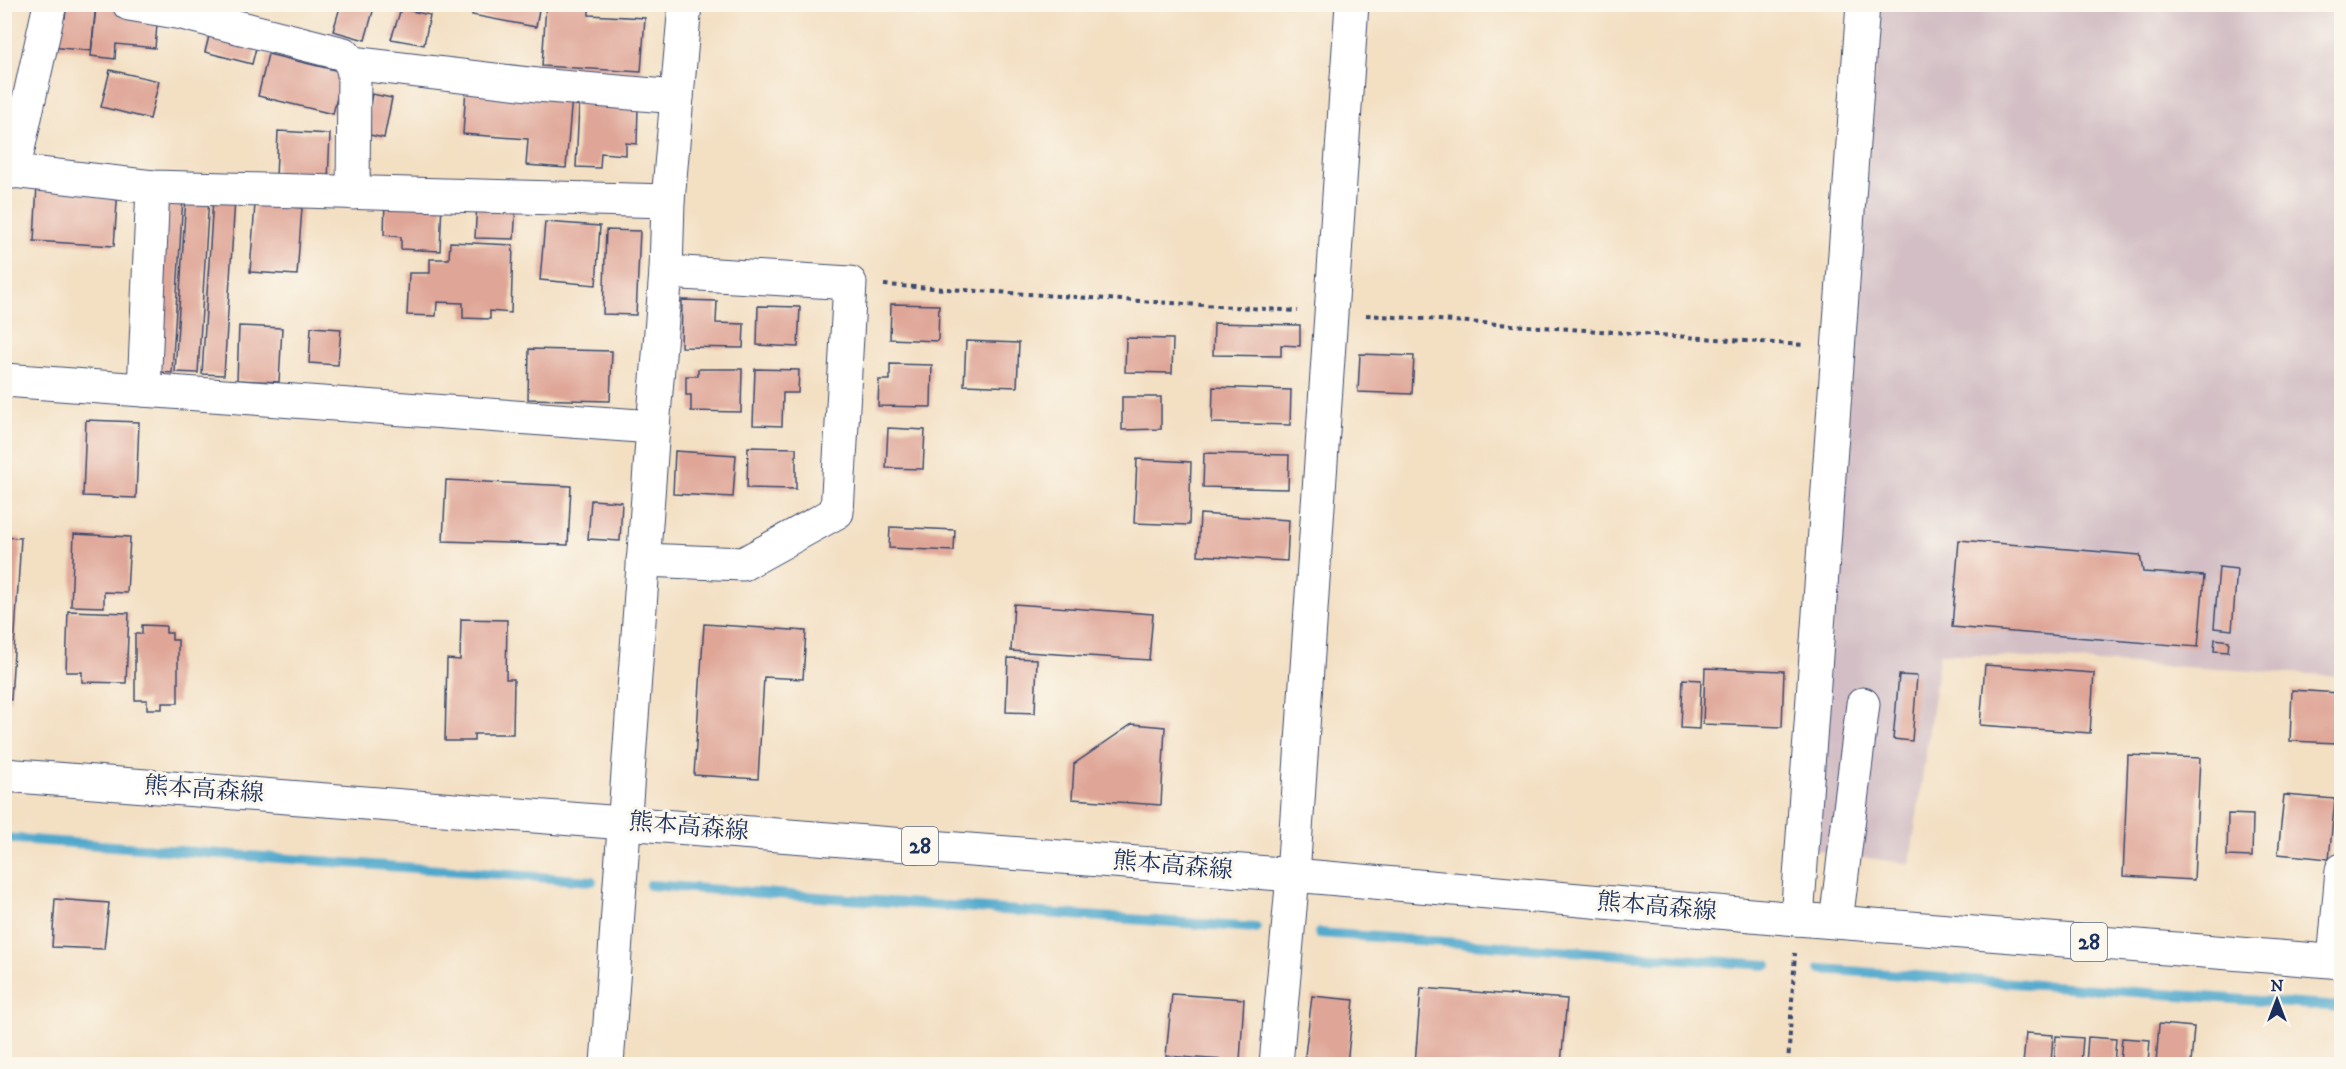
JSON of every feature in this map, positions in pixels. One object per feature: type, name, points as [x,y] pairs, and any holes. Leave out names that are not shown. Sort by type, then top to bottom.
[{"type":"street","points":[[50,4],[9,171],[153,187],[668,201]]},
{"type":"street","points":[[129,4],[182,13],[344,54],[351,63],[354,73],[353,193]]},
{"type":"street","points":[[607,1065],[666,272],[668,201],[685,4]]},
{"type":"street","points":[[1276,1065],[1293,875],[1352,4]]},
{"type":"street","points":[[1797,919],[1863,4]]},
{"type":"street","points":[[351,63],[537,85],[677,97]]},
{"type":"street","points":[[144,390],[153,187]]},
{"type":"street","points":[[643,560],[743,564],[837,512],[850,283],[666,272]]},
{"type":"street","points":[[4,380],[653,427]]},
{"type":"street","points":[[1836,922],[1863,704]]},
{"type":"street","name":"熊本高森線","points":[[4,775],[1293,875],[1797,919],[2338,962]]},
{"type":"street","points":[[2338,962],[2342,870]]},
{"type":"path","points":[[1788,1065],[1797,919]]},
{"type":"shaded area","points":[[1880,5],[2341,5],[2341,676],[1940,653],[1910,864],[1814,850]]},
{"type":"building","points":[[67,4],[96,4],[91,51],[51,47],[54,17],[65,18]]},
{"type":"building","points":[[341,4],[375,4],[365,40],[333,31]]},
{"type":"building","points":[[474,4],[540,4],[536,27],[472,15]]},
{"type":"building","points":[[546,4],[589,4],[589,15],[645,18],[641,72],[542,66]]},
{"type":"building","points":[[96,7],[158,13],[155,48],[116,44],[115,59],[91,56]]},
{"type":"building","points":[[401,9],[430,15],[424,45],[391,39]]},
{"type":"building","points":[[211,28],[258,40],[252,64],[205,52]]},
{"type":"building","points":[[268,54],[343,72],[333,114],[258,96]]},
{"type":"building","points":[[4,55],[10,56],[6,78],[4,78]]},
{"type":"building","points":[[110,70],[159,81],[150,119],[101,107]]},
{"type":"building","points":[[466,87],[572,96],[566,168],[526,165],[528,139],[463,134]]},
{"type":"building","points":[[372,94],[392,98],[384,138],[365,134]]},
{"type":"building","points":[[579,104],[638,107],[637,144],[626,143],[626,155],[601,153],[600,168],[576,167]]},
{"type":"building","points":[[278,131],[330,134],[328,181],[276,178]]},
{"type":"building","points":[[37,184],[118,189],[114,246],[34,241]]},
{"type":"building","points":[[161,195],[183,197],[172,373],[149,371]]},
{"type":"building","points":[[186,196],[209,197],[198,373],[175,372]]},
{"type":"building","points":[[213,198],[235,199],[224,375],[202,374]]},
{"type":"building","points":[[385,199],[442,201],[440,251],[401,249],[401,237],[384,235]]},
{"type":"building","points":[[477,202],[516,203],[514,239],[475,238]]},
{"type":"building","points":[[255,204],[302,208],[297,275],[250,272]]},
{"type":"building","points":[[545,222],[600,226],[596,285],[540,280]]},
{"type":"building","points":[[606,230],[640,231],[636,315],[603,314]]},
{"type":"building","points":[[450,242],[513,245],[511,313],[490,311],[490,319],[463,318],[463,303],[437,302],[436,316],[407,315],[409,273],[430,273],[430,259],[449,259]]},
{"type":"building","points":[[682,300],[717,301],[716,323],[744,324],[743,348],[681,347]]},
{"type":"building","points":[[891,304],[939,305],[938,341],[890,339]]},
{"type":"building","points":[[758,306],[800,307],[798,347],[757,345]]},
{"type":"building","points":[[1214,323],[1300,325],[1300,346],[1281,345],[1281,356],[1213,355]]},
{"type":"building","points":[[239,326],[282,328],[279,382],[237,380]]},
{"type":"building","points":[[311,327],[341,329],[338,365],[309,363]]},
{"type":"building","points":[[1126,338],[1173,339],[1172,373],[1125,372]]},
{"type":"building","points":[[966,341],[1019,343],[1017,387],[964,385]]},
{"type":"building","points":[[529,349],[612,351],[610,401],[528,399]]},
{"type":"building","points":[[1360,354],[1414,356],[1412,394],[1358,392]]},
{"type":"building","points":[[890,364],[932,365],[931,407],[878,406],[879,380],[890,380]]},
{"type":"building","points":[[698,369],[742,369],[741,412],[691,411],[691,395],[686,395],[686,376],[698,376]]},
{"type":"building","points":[[755,369],[799,370],[798,393],[783,393],[782,426],[753,425]]},
{"type":"building","points":[[1213,387],[1291,390],[1290,425],[1212,423]]},
{"type":"building","points":[[1122,397],[1161,397],[1161,429],[1122,430]]},
{"type":"building","points":[[86,420],[139,422],[136,498],[83,496]]},
{"type":"building","points":[[888,428],[925,430],[923,469],[886,468]]},
{"type":"building","points":[[748,447],[796,448],[796,489],[747,488]]},
{"type":"building","points":[[675,451],[736,455],[733,497],[673,494]]},
{"type":"building","points":[[1204,453],[1289,455],[1288,489],[1203,487]]},
{"type":"building","points":[[1137,459],[1191,462],[1189,525],[1134,523]]},
{"type":"building","points":[[446,480],[571,486],[568,545],[443,541]]},
{"type":"building","points":[[591,500],[622,502],[620,541],[588,539]]},
{"type":"building","points":[[1200,514],[1289,520],[1287,561],[1198,555]]},
{"type":"building","points":[[890,527],[955,530],[954,551],[889,548]]},
{"type":"building","points":[[74,534],[130,537],[127,593],[104,592],[104,607],[71,606]]},
{"type":"building","points":[[4,537],[21,538],[11,700],[4,699]]},
{"type":"building","points":[[1959,540],[2140,555],[2143,572],[2204,576],[2198,647],[1952,627]]},
{"type":"building","points":[[2219,567],[2237,569],[2232,630],[2214,628]]},
{"type":"building","points":[[1014,604],[1153,614],[1149,660],[1011,651]]},
{"type":"building","points":[[68,611],[129,613],[126,683],[82,682],[82,672],[66,672]]},
{"type":"building","points":[[461,619],[507,620],[506,679],[514,679],[513,734],[474,734],[474,741],[445,741],[447,659],[460,660]]},
{"type":"building","points":[[704,624],[806,631],[803,679],[764,677],[758,779],[694,775]]},
{"type":"building","points":[[142,625],[166,626],[166,633],[172,633],[172,640],[178,640],[178,703],[162,703],[162,709],[147,709],[147,700],[135,700],[135,634],[142,634]]},
{"type":"building","points":[[2215,639],[2229,641],[2228,652],[2214,651]]},
{"type":"building","points":[[1008,658],[1037,659],[1035,713],[1006,712]]},
{"type":"building","points":[[1985,665],[2094,673],[2090,733],[1980,725]]},
{"type":"building","points":[[1705,668],[1784,671],[1782,727],[1703,724]]},
{"type":"building","points":[[1899,675],[1917,676],[1912,741],[1893,739]]},
{"type":"building","points":[[1683,679],[1701,680],[1699,729],[1681,728]]},
{"type":"building","points":[[2292,690],[2339,693],[2337,743],[2290,741]]},
{"type":"building","points":[[1132,724],[1165,727],[1161,805],[1072,799],[1074,764]]},
{"type":"building","points":[[2128,755],[2200,758],[2194,880],[2123,876]]},
{"type":"building","points":[[2284,795],[2335,799],[2329,859],[2278,854]]},
{"type":"building","points":[[2228,814],[2253,815],[2252,857],[2227,856]]},
{"type":"building","points":[[55,899],[109,903],[104,949],[52,947]]},
{"type":"building","points":[[1421,988],[1567,999],[1561,1064],[1415,1064]]},
{"type":"building","points":[[1172,994],[1244,999],[1240,1061],[1166,1056]]},
{"type":"building","points":[[1312,996],[1354,1000],[1347,1064],[1304,1064]]},
{"type":"building","points":[[2159,1024],[2194,1027],[2191,1064],[2156,1064]]},
{"type":"building","points":[[2026,1033],[2053,1035],[2051,1064],[2023,1064]]},
{"type":"building","points":[[2056,1036],[2083,1038],[2081,1064],[2054,1064]]},
{"type":"building","points":[[2088,1037],[2116,1039],[2114,1064],[2086,1064]]},
{"type":"building","points":[[2122,1038],[2150,1040],[2148,1064],[2120,1064]]},
{"type":"waterway","points":[[4,838],[592,881]]},
{"type":"waterway","points":[[650,885],[1256,928]]},
{"type":"waterway","points":[[1319,933],[1767,965]]},
{"type":"waterway","points":[[1820,969],[2342,1007]]}]
